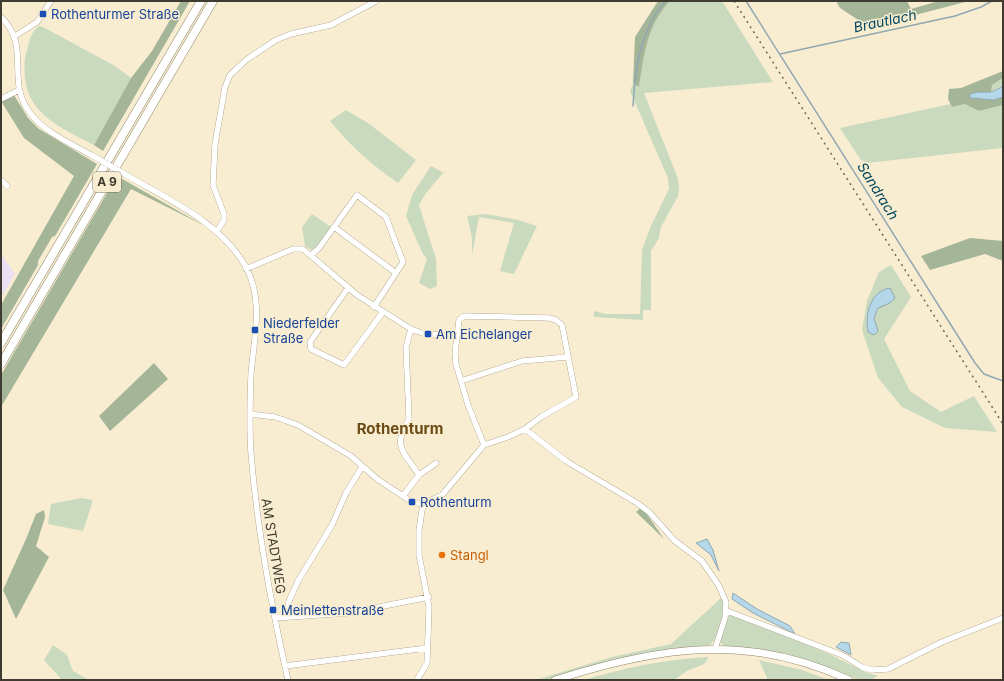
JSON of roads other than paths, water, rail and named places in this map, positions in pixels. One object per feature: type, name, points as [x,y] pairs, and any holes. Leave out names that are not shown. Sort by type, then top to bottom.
[{"type":"highway","name":"A 9","points":[[1,343],[201,1]]},
{"type":"highway","name":"A 9","points":[[1,364],[213,1]]},
{"type":"main road","points":[[556,680],[636,657],[672,651],[715,649],[742,650],[786,658],[816,667],[849,680]]},
{"type":"street","points":[[15,36],[37,22],[51,1]]},
{"type":"street","points":[[217,231],[224,217],[213,185],[215,144],[223,94],[230,75],[259,51],[276,40],[291,34],[331,25],[376,1]]},
{"type":"street","points":[[1,16],[15,36],[18,49],[19,90],[26,106],[39,123],[93,156],[198,216],[217,231],[231,245],[246,269],[254,286],[257,304],[250,414],[275,417],[298,425],[351,456],[362,466],[412,502],[422,504],[442,496],[484,445],[508,437],[525,429],[541,417],[576,398],[564,329],[559,322],[552,318],[464,316],[459,320],[455,359],[468,405],[484,445]]},
{"type":"street","points":[[1,99],[19,90]]},
{"type":"street","points":[[1,180],[8,186]]},
{"type":"street","points":[[311,255],[357,196],[381,212],[388,222],[403,262],[374,307]]},
{"type":"street","points":[[334,227],[396,273]]},
{"type":"street","points":[[246,269],[293,249],[303,249],[348,288],[374,307],[411,329],[422,333],[457,337]]},
{"type":"street","points":[[348,288],[310,342],[311,348],[344,365],[383,312]]},
{"type":"street","points":[[411,329],[406,347],[409,419],[403,429],[400,446],[419,475]]},
{"type":"street","points":[[461,381],[522,361],[568,357]]},
{"type":"street","name":"AM STADTWEG","points":[[250,414],[251,452],[257,511],[275,618],[288,680]]},
{"type":"street","points":[[525,429],[566,461],[642,506],[675,541],[702,561],[723,593],[727,611],[715,649]]},
{"type":"street","points":[[403,496],[419,475],[436,463]]},
{"type":"street","points":[[288,617],[288,606],[292,592],[332,524],[346,493],[362,466]]},
{"type":"street","points":[[417,680],[427,663],[429,597],[419,556],[419,530],[422,504]]},
{"type":"street","points":[[275,618],[349,613],[429,597]]},
{"type":"street","points":[[727,611],[842,655],[862,668],[879,670],[888,669],[942,642],[1003,618]]},
{"type":"street","points":[[285,666],[427,648]]},
{"type":"water","points":[[1003,86],[1003,97],[994,100],[970,98],[970,94],[989,92]]},
{"type":"water","points":[[890,288],[895,298],[890,303],[878,308],[874,318],[878,331],[874,335],[868,332],[867,325],[870,304],[873,299],[883,290]]},
{"type":"water","points":[[707,539],[713,550],[719,571],[711,555],[696,543]]},
{"type":"water","points":[[733,593],[757,609],[790,626],[795,634],[753,613],[732,599]]},
{"type":"water","points":[[841,642],[849,643],[851,655],[836,647]]},
{"type":"waterway","points":[[633,106],[635,78],[640,50],[650,25],[665,1]]},
{"type":"waterway","name":"Sandrach","points":[[746,1],[975,363],[984,374],[1003,381]]},
{"type":"waterway","name":"Brautlach","points":[[780,54],[955,16],[981,7],[992,1]]},
{"type":"railway","points":[[734,1],[1003,424]]},
{"type":"place","name":"Rothenturmer Straße","points":[[43,14]]},
{"type":"place","name":"Niederfelder Straße","points":[[255,330]]},
{"type":"place","name":"Am Eichelanger","points":[[428,334]]},
{"type":"place","name":"Rothenturm","points":[[412,502]]},
{"type":"place","name":"Stangl","points":[[442,555]]},
{"type":"place","name":"Meinlettenstraße","points":[[273,610]]},
{"type":"district","name":"Rothenturm","points":[[400,429]]}]
